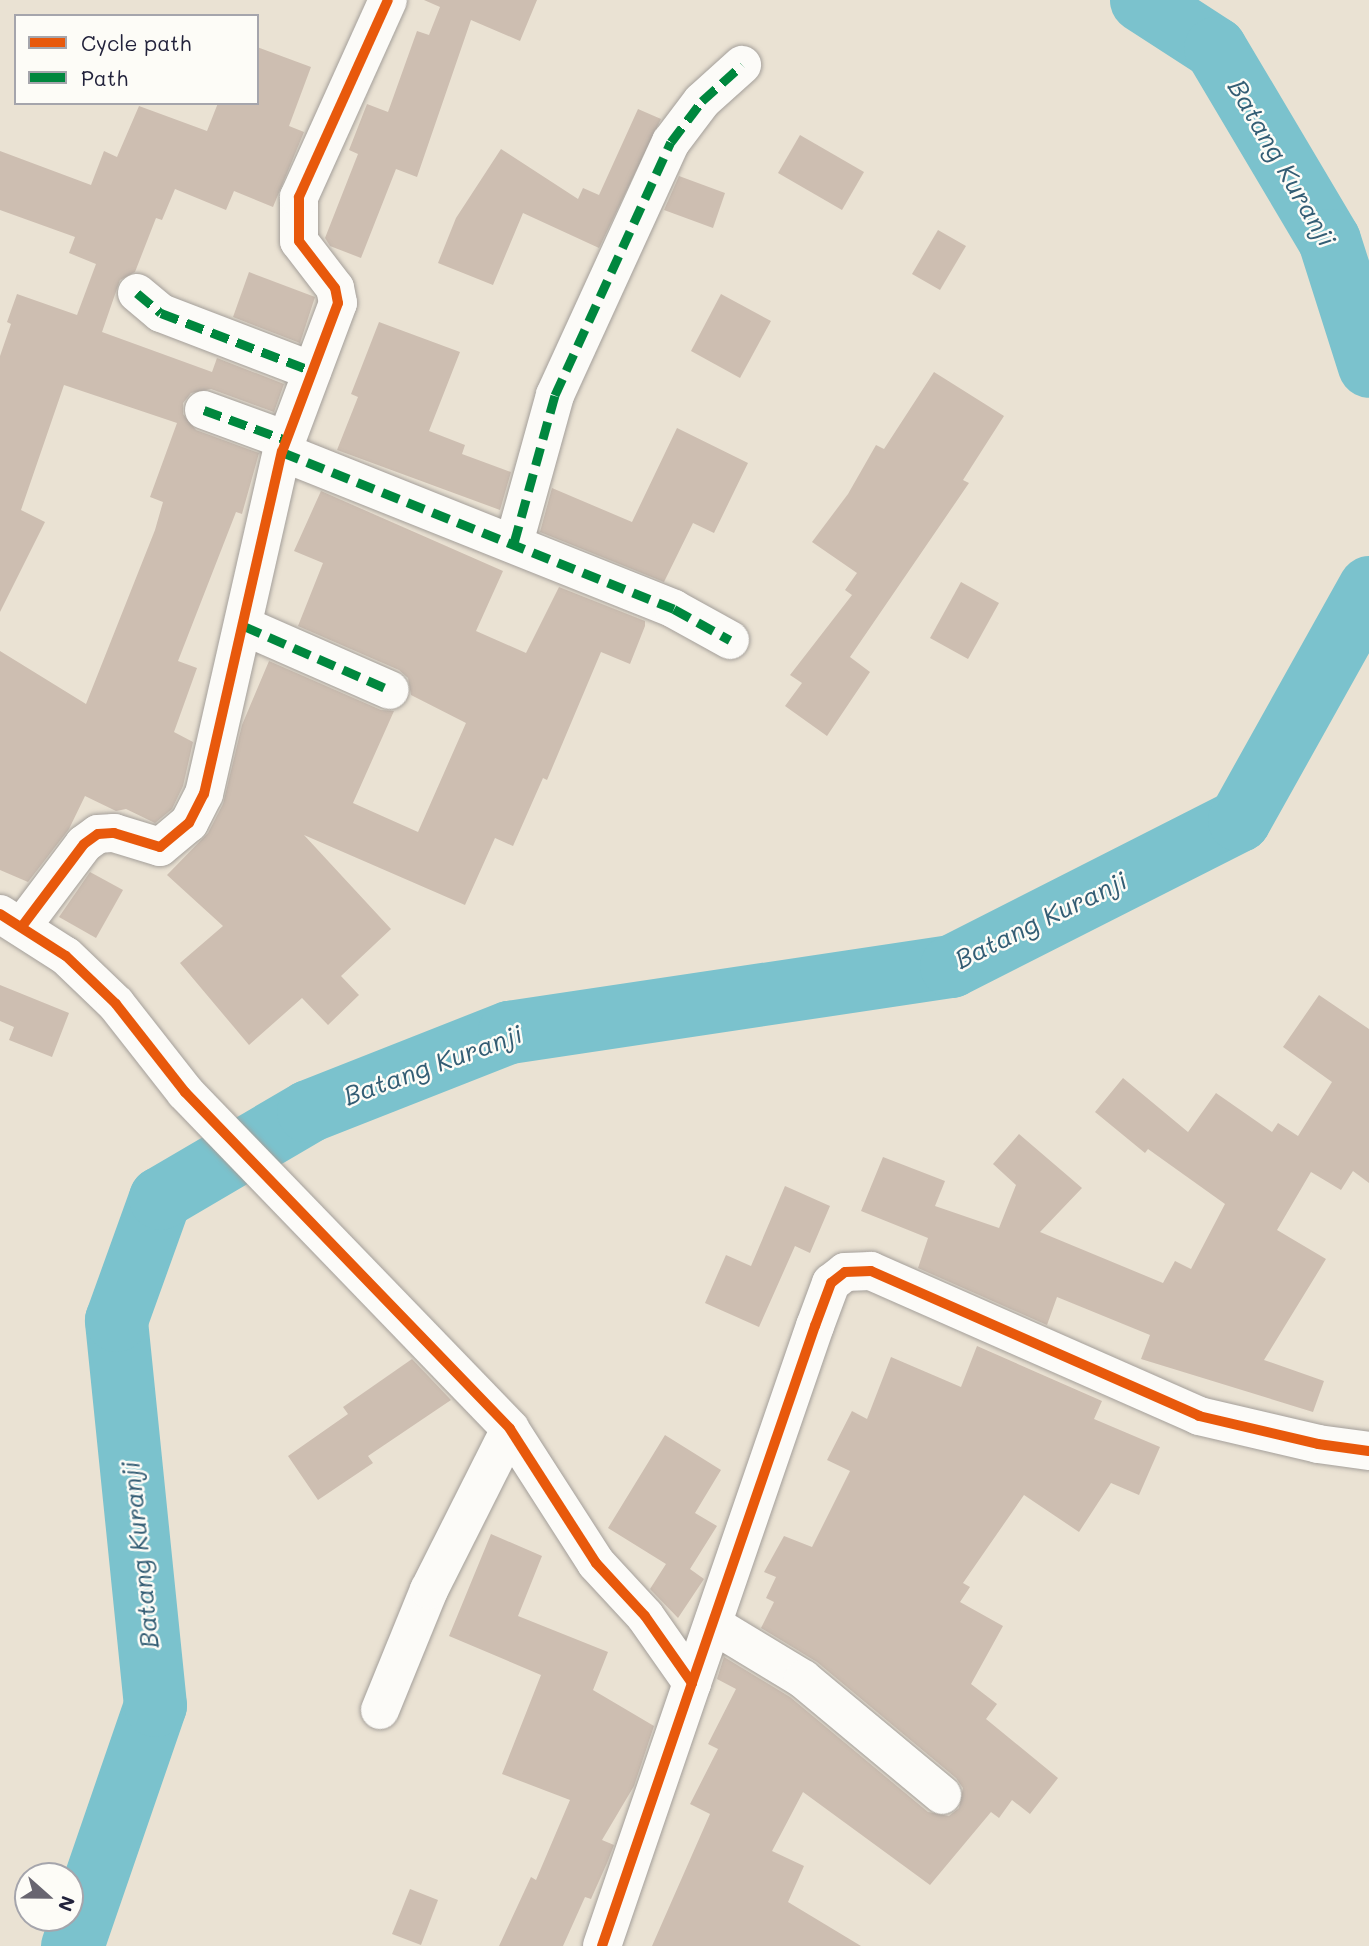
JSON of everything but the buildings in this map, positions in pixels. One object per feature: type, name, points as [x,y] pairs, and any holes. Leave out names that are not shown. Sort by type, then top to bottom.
[{"type":"street","points":[[388,0],[299,197],[299,241],[335,288],[338,303],[284,446],[216,753],[204,794],[189,824],[160,847],[114,833],[98,834],[85,844],[12,920],[66,956],[116,1004],[185,1092],[510,1429],[596,1563],[645,1616],[692,1683]]},
{"type":"street","points":[[514,542],[555,395],[654,176],[671,142],[702,101],[743,65]]},
{"type":"street","points":[[137,293],[161,313],[312,370]]},
{"type":"street","points":[[204,410],[674,609],[730,640]]},
{"type":"street","points":[[244,626],[390,690]]},
{"type":"street","points":[[602,1946],[815,1326],[831,1283],[845,1272],[871,1271],[1199,1416],[1318,1444],[1369,1451]]},
{"type":"street","points":[[380,1710],[429,1590],[510,1429]]},
{"type":"street","points":[[714,1625],[803,1679],[942,1796]]},
{"type":"waterway","name":"Batang Kuranji","points":[[1141,0],[1215,48],[1329,240],[1369,366]]},
{"type":"waterway","name":"Batang Kuranji","points":[[72,1946],[155,1705],[116,1320],[160,1198],[308,1111],[509,1032],[951,966],[1239,820],[1369,587]]},
{"type":"marked path","points":[[514,543],[555,395],[671,142],[702,101],[742,65]]},
{"type":"marked path","points":[[137,293],[161,313],[312,371]]},
{"type":"marked path","points":[[204,410],[286,440]]},
{"type":"marked path","points":[[282,452],[674,609],[730,640]]},
{"type":"marked path","points":[[244,626],[390,690]]},
{"type":"cycle path","points":[[23,925],[84,844],[98,834],[114,833],[160,847],[189,823],[204,794],[282,452],[338,303],[335,288],[299,241],[299,197],[388,0]]},
{"type":"cycle path","points":[[0,914],[66,956],[116,1004],[185,1092],[510,1429],[596,1563],[645,1616],[692,1683],[602,1946]]},
{"type":"cycle path","points":[[692,1683],[831,1283],[845,1272],[871,1271],[1199,1416],[1318,1444],[1369,1451]]}]
